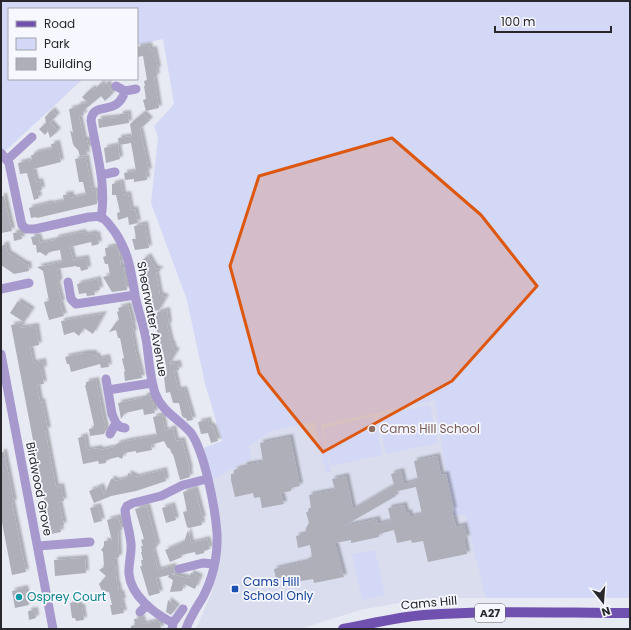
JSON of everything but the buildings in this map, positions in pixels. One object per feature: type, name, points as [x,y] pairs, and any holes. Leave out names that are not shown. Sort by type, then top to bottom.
[{"type":"main road","name":"Cams Hill","points":[[348,628],[422,615],[630,613]]},
{"type":"street","points":[[116,86],[125,91],[136,90]]},
{"type":"street","points":[[1,152],[7,160],[20,221],[26,229],[35,229],[89,217],[96,216],[101,218],[103,202],[101,175],[92,125],[92,115],[97,110],[110,108],[118,104],[123,98],[125,91]]},
{"type":"street","points":[[7,160],[32,137]]},
{"type":"street","points":[[101,175],[115,172]]},
{"type":"street","name":"Shearwater Avenue","points":[[101,218],[112,227],[126,252],[131,268],[135,295],[147,345],[152,383],[160,403],[166,411],[192,435],[202,458],[208,479],[217,532],[214,564],[210,582],[204,596],[190,619],[186,629]]},
{"type":"street","points":[[1,288],[29,282]]},
{"type":"street","points":[[68,282],[71,300],[76,304],[135,295]]},
{"type":"street","name":"Birdwood Grove","points":[[1,354],[53,629]]},
{"type":"street","points":[[106,379],[112,414],[116,423],[125,428]]},
{"type":"street","points":[[108,390],[152,383]]},
{"type":"street","points":[[110,434],[116,423]]},
{"type":"street","points":[[183,609],[173,626],[157,614],[137,594],[130,582],[129,574],[131,543],[125,510],[127,506],[133,503],[161,496],[183,485],[208,479]]},
{"type":"street","points":[[38,546],[90,542]]},
{"type":"street","points":[[179,569],[203,563],[214,564]]},
{"type":"street","points":[[140,612],[147,605]]},
{"type":"highlighted area","points":[[392,138],[481,215],[537,286],[452,381],[323,452],[259,373],[230,266],[259,176]]},
{"type":"shaded area","name":"Cams Hill School","points":[[445,235],[561,598],[428,598],[360,610],[300,629],[196,629],[211,594],[217,574],[221,553],[222,531],[204,448],[222,441],[205,383],[187,300]]},
{"type":"green space","points":[[1,1],[630,1],[630,598],[486,598],[465,514],[453,516],[454,510],[446,474],[435,400],[321,425],[331,471],[326,473],[314,422],[271,431],[249,446],[251,459],[211,480],[204,448],[222,441],[205,383],[187,300],[151,203],[158,137],[154,126],[174,104],[163,39],[138,45],[138,8],[8,8],[8,80],[82,80],[1,155]]},
{"type":"green space","points":[[430,405],[438,443],[386,454],[378,416]]},
{"type":"green space","points":[[374,416],[382,455],[331,466],[323,428]]},
{"type":"green space","points":[[375,550],[385,595],[362,600],[352,554]]},
{"type":"place","name":"Cams Hill School","points":[[372,429]]},
{"type":"place","name":"Cams Hill School Only","points":[[235,589]]},
{"type":"place","name":"Osprey Court","points":[[19,597]]}]
